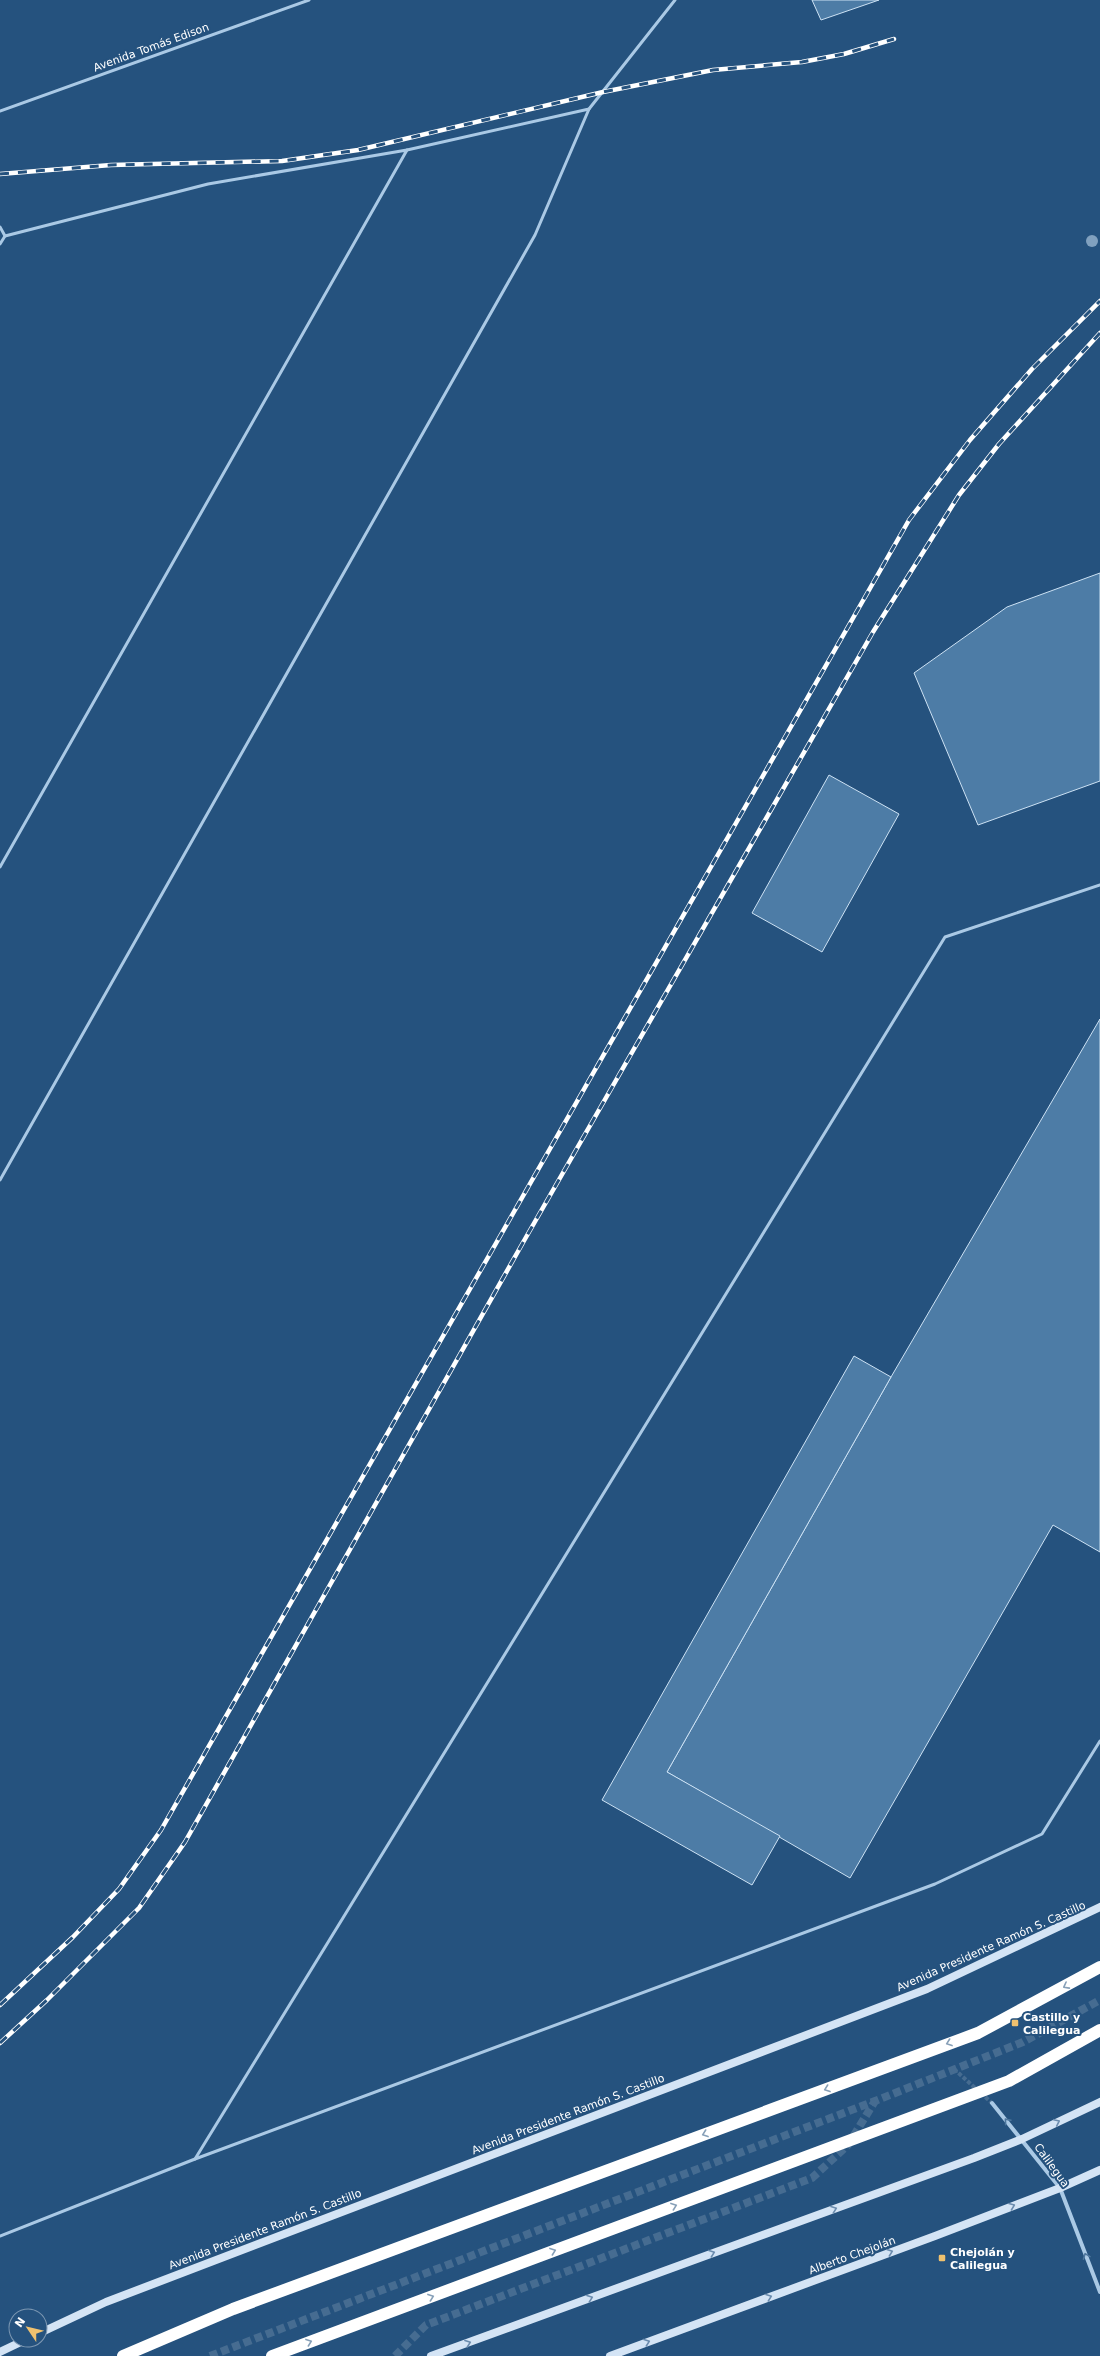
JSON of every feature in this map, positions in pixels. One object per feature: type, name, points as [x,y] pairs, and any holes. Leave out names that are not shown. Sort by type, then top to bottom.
[{"type":"highway","points":[[123,2356],[241,2306],[978,2033],[1100,1968]]},
{"type":"highway","points":[[272,2356],[1009,2081],[1100,2030]]},
{"type":"main road","name":"Avenida Presidente Ramón S. Castillo","points":[[48,2329],[106,2302],[927,1989],[1100,1907]]},
{"type":"main road","points":[[431,2356],[1022,2139],[1100,2102]]},
{"type":"main road","name":"Alberto Chejolán","points":[[610,2356],[1060,2188],[1100,2170]]},
{"type":"street","name":"Calilegua","points":[[992,2103],[1060,2188],[1100,2292]]},
{"type":"lane","name":"Avenida Tomás Edison","points":[[0,111],[309,0]]},
{"type":"lane","points":[[0,1180],[535,235],[589,109],[675,0]]},
{"type":"lane","points":[[0,244],[5,236],[208,184],[407,150],[589,109]]},
{"type":"lane","points":[[0,867],[407,150]]},
{"type":"lane","points":[[0,227],[5,236]]},
{"type":"lane","points":[[195,2159],[945,937],[1100,885]]},
{"type":"lane","points":[[0,2236],[195,2159],[936,1884],[1042,1834],[1100,1741]]},
{"type":"building","points":[[812,0],[879,0],[821,20]]},
{"type":"building","points":[[1100,573],[1100,781],[978,825],[914,673],[1007,607]]},
{"type":"building","points":[[829,775],[899,814],[822,952],[752,913]]},
{"type":"building","points":[[1100,1019],[1100,1552],[1053,1525],[850,1878],[667,1772],[891,1377]]},
{"type":"building","points":[[854,1356],[891,1377],[667,1772],[780,1836],[752,1885],[602,1800]]},
{"type":"tunnel","points":[[210,2356],[875,2101],[1023,2042],[1100,2000]]},
{"type":"tunnel","points":[[954,2069],[992,2103]]},
{"type":"tunnel","points":[[395,2356],[426,2325],[812,2178],[848,2145],[875,2101]]},
{"type":"railway","points":[[0,174],[111,165],[282,161],[358,150],[603,92],[713,70],[802,62],[844,54],[894,39]]},
{"type":"railway","points":[[0,2005],[73,1937],[119,1889],[161,1830],[909,520],[970,440],[1032,369],[1100,301]]},
{"type":"railway","points":[[0,2043],[47,2000],[139,1908],[185,1842],[525,1239],[873,632],[959,495],[999,444],[1100,333]]},
{"type":"place","name":"Castillo y Calilegua","points":[[1015,2023]]},
{"type":"place","name":"Chejolán y Calilegua","points":[[942,2258]]}]
